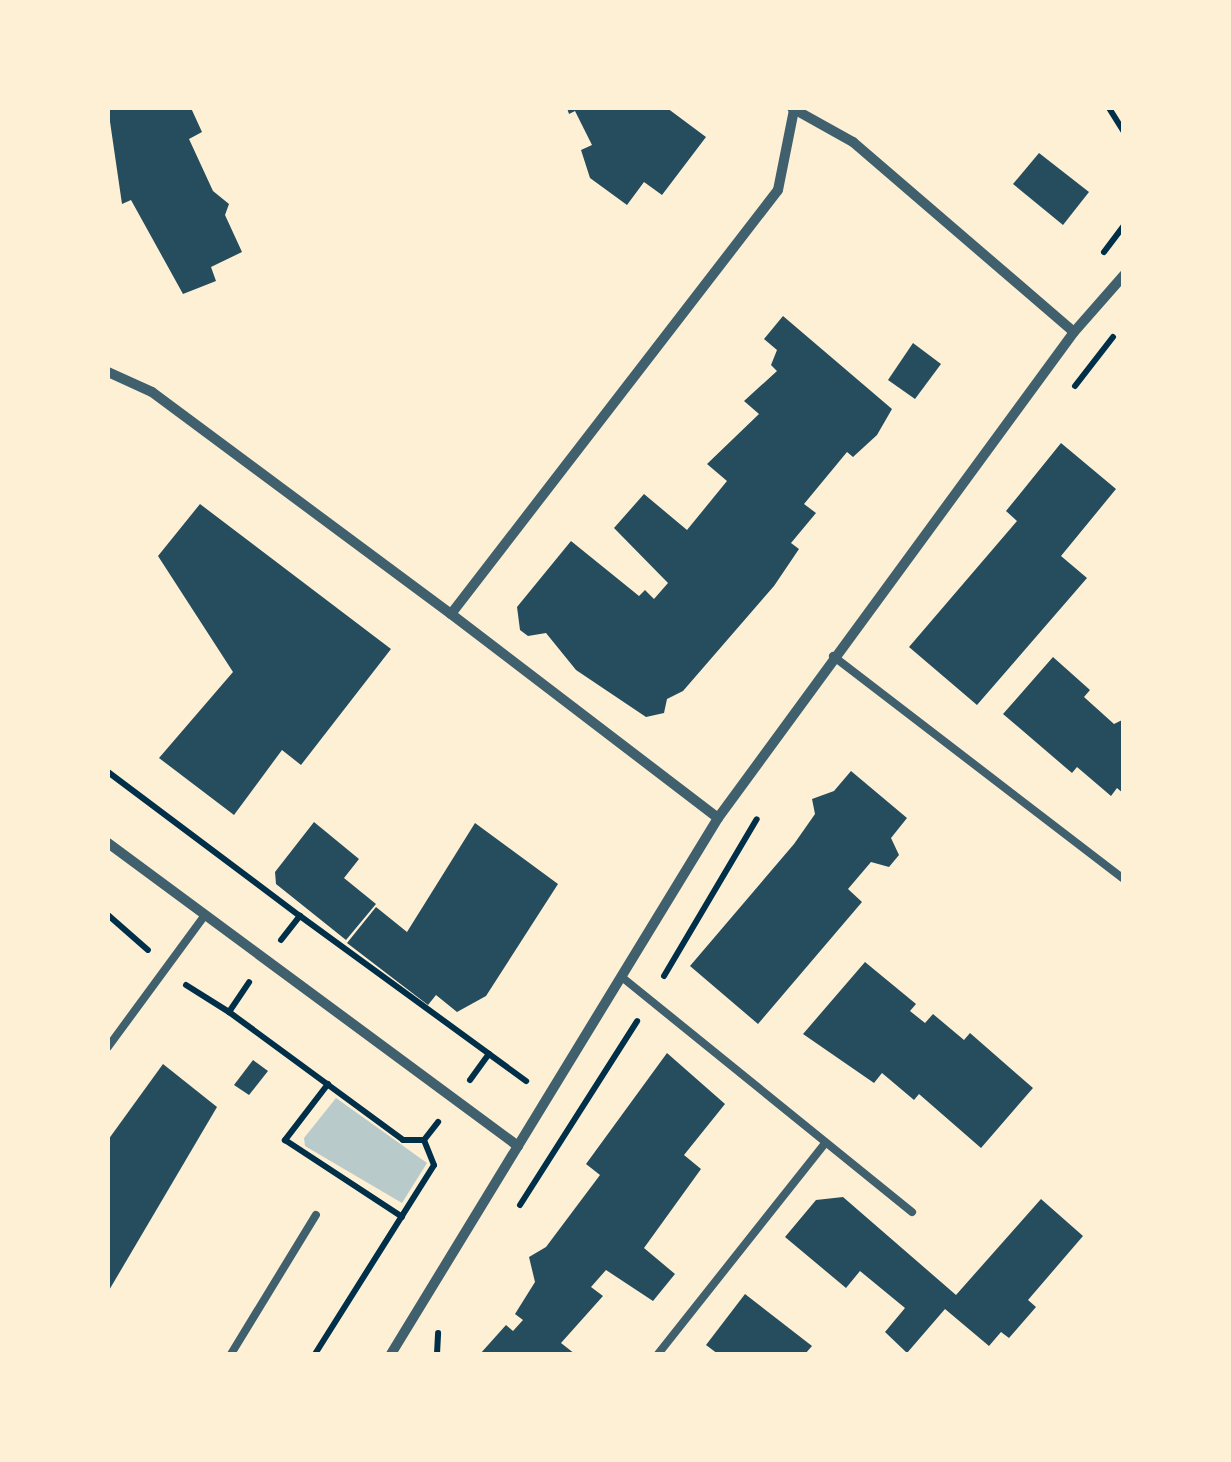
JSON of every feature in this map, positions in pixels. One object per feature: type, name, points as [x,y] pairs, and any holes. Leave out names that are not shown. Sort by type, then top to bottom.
[{"type":"street","points":[[451,614],[778,190],[793,109],[854,142],[1074,332]]},
{"type":"street","points":[[391,1354],[718,818],[1074,332],[1124,275]]},
{"type":"street","points":[[108,372],[152,392],[718,818]]},
{"type":"street","points":[[108,843],[518,1146]]},
{"type":"lane","points":[[834,656],[1124,879]]},
{"type":"lane","points":[[108,1047],[205,916]]},
{"type":"lane","points":[[623,978],[912,1212]]},
{"type":"lane","points":[[658,1354],[824,1143]]},
{"type":"lane","points":[[231,1354],[316,1215]]},
{"type":"path","points":[[1109,108],[1124,132]]},
{"type":"path","points":[[1067,396],[1124,324]]},
{"type":"path","points":[[108,772],[300,916]]},
{"type":"path","points":[[512,1217],[650,1000],[768,800]]},
{"type":"path","points":[[229,1012],[403,1140],[424,1140]]},
{"type":"path","points":[[328,1084],[285,1140],[402,1217]]},
{"type":"path","points":[[437,1354],[438,1334],[448,1318]]},
{"type":"shaded area","points":[[336,1098],[427,1163],[402,1203],[305,1146],[304,1138]]},
{"type":"building","points":[[108,108],[191,108],[202,132],[189,139],[213,191],[229,204],[225,215],[242,252],[211,267],[216,281],[183,294],[131,200],[122,204]]},
{"type":"building","points":[[567,108],[667,108],[706,137],[662,195],[644,182],[627,205],[590,178],[581,150],[592,145],[575,111],[569,114]]},
{"type":"building","points":[[1039,153],[1089,192],[1063,225],[1013,184]]},
{"type":"building","points":[[783,316],[892,409],[877,435],[853,457],[847,452],[804,504],[816,513],[791,543],[799,549],[774,586],[683,691],[667,699],[664,713],[646,717],[576,670],[546,633],[528,636],[520,630],[517,607],[571,541],[639,596],[645,590],[654,599],[668,583],[614,528],[644,494],[687,530],[727,481],[707,464],[759,414],[744,401],[777,371],[771,365],[777,350],[764,339]]},
{"type":"building","points":[[913,343],[941,364],[915,399],[888,380]]},
{"type":"building","points":[[1061,443],[1116,489],[1061,556],[1087,578],[977,705],[909,647],[1017,521],[1006,511]]},
{"type":"building","points":[[200,504],[391,649],[301,765],[282,750],[234,815],[159,758],[233,672],[158,556]]},
{"type":"building","points":[[1053,657],[1090,690],[1084,697],[1114,724],[1124,719],[1124,794],[1117,788],[1111,796],[1077,767],[1072,773],[1003,714]]},
{"type":"building","points":[[851,771],[907,818],[891,838],[899,855],[889,867],[871,862],[848,889],[862,902],[758,1024],[690,966],[794,844],[815,814],[812,799],[834,791]]},
{"type":"building","points":[[314,822],[359,859],[344,878],[376,904],[346,940],[276,884],[275,872]]},
{"type":"building","points":[[475,823],[558,884],[486,996],[457,1012],[436,995],[428,1005],[347,943],[376,907],[407,932]]},
{"type":"building","points":[[865,962],[916,1004],[910,1011],[925,1023],[933,1014],[964,1040],[970,1033],[1033,1088],[981,1148],[919,1094],[914,1100],[882,1073],[874,1083],[803,1034]]},
{"type":"building","points":[[667,1053],[725,1104],[684,1155],[701,1169],[644,1248],[675,1274],[653,1301],[606,1270],[591,1287],[603,1296],[561,1343],[575,1354],[480,1354],[506,1325],[513,1331],[523,1320],[515,1314],[535,1282],[529,1257],[546,1247],[600,1175],[586,1164]]},
{"type":"building","points":[[253,1060],[268,1071],[249,1095],[234,1085]]},
{"type":"building","points":[[163,1064],[217,1107],[108,1292],[108,1140]]},
{"type":"building","points":[[843,1197],[956,1295],[1041,1199],[1083,1236],[1028,1300],[1036,1307],[1009,1338],[1001,1332],[989,1346],[945,1309],[907,1353],[885,1332],[905,1308],[860,1271],[846,1288],[785,1237],[816,1200]]},
{"type":"building","points":[[745,1294],[812,1346],[805,1354],[718,1354],[706,1345]]}]
